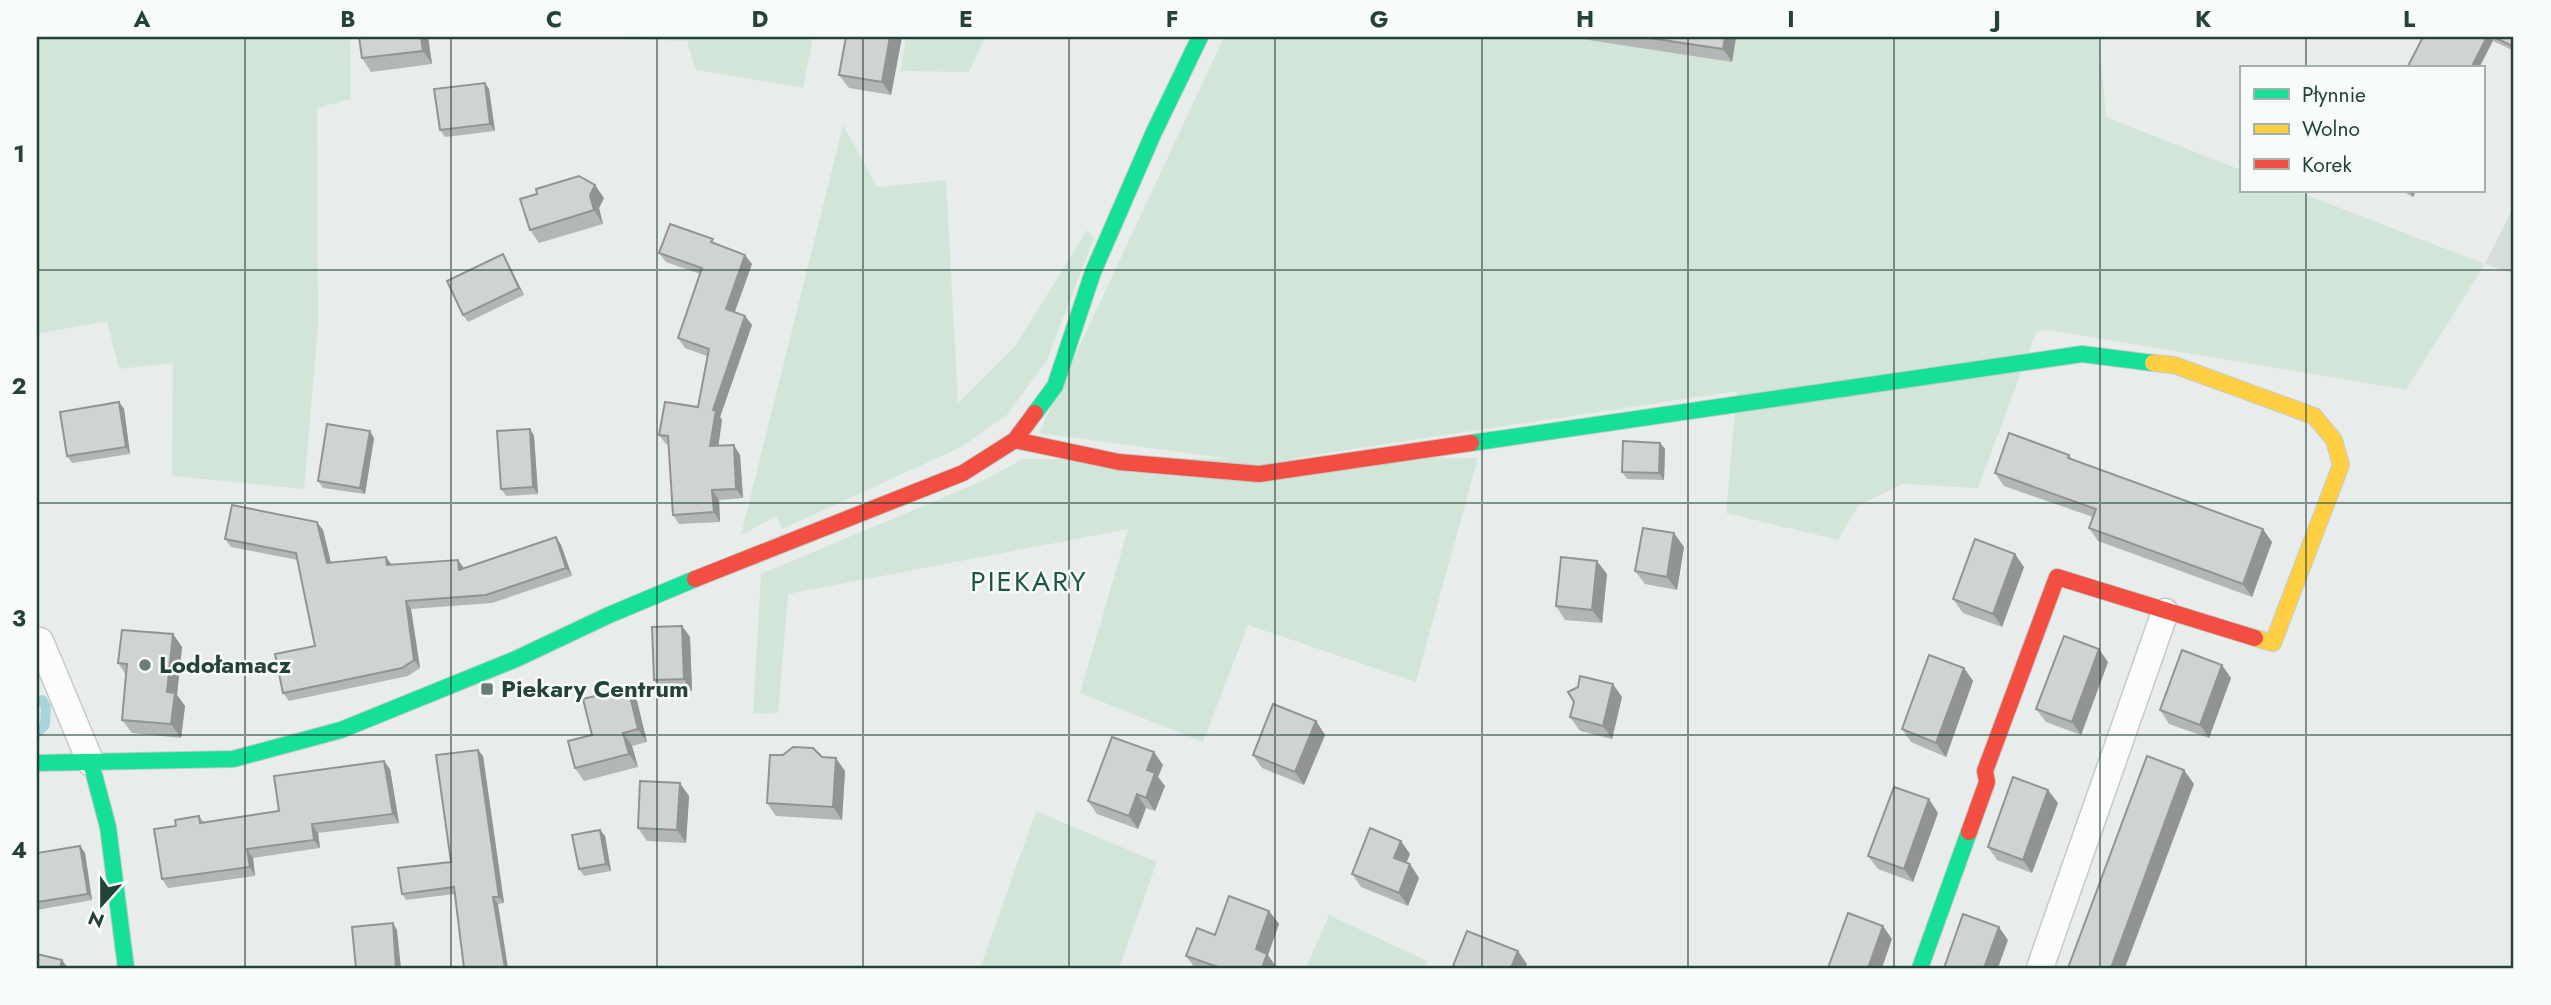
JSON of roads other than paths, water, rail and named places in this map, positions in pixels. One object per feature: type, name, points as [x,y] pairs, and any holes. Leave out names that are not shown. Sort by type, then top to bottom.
[{"type":"street","points":[[37,763],[91,764],[233,759],[341,730],[516,659],[609,615],[737,561],[963,473],[1015,440],[1055,386],[1093,272],[1154,132],[1200,37]]},
{"type":"street","points":[[1015,440],[1119,462],[1259,474],[2082,354],[2174,365],[2314,416],[2334,440],[2342,465],[2273,643],[2057,577],[1985,771],[1987,782],[1920,968]]},
{"type":"street","points":[[2040,968],[2165,612]]},
{"type":"street","points":[[37,643],[40,641],[91,764],[108,827],[126,968]]},
{"type":"waterway","points":[[37,733],[45,725],[46,707],[42,700]]},
{"type":"place","name":"Lodołamacz","points":[[145,665]]},
{"type":"place","name":"Piekary Centrum","points":[[487,689]]},
{"type":"district","name":"PIEKARY","points":[[1029,581]]}]
